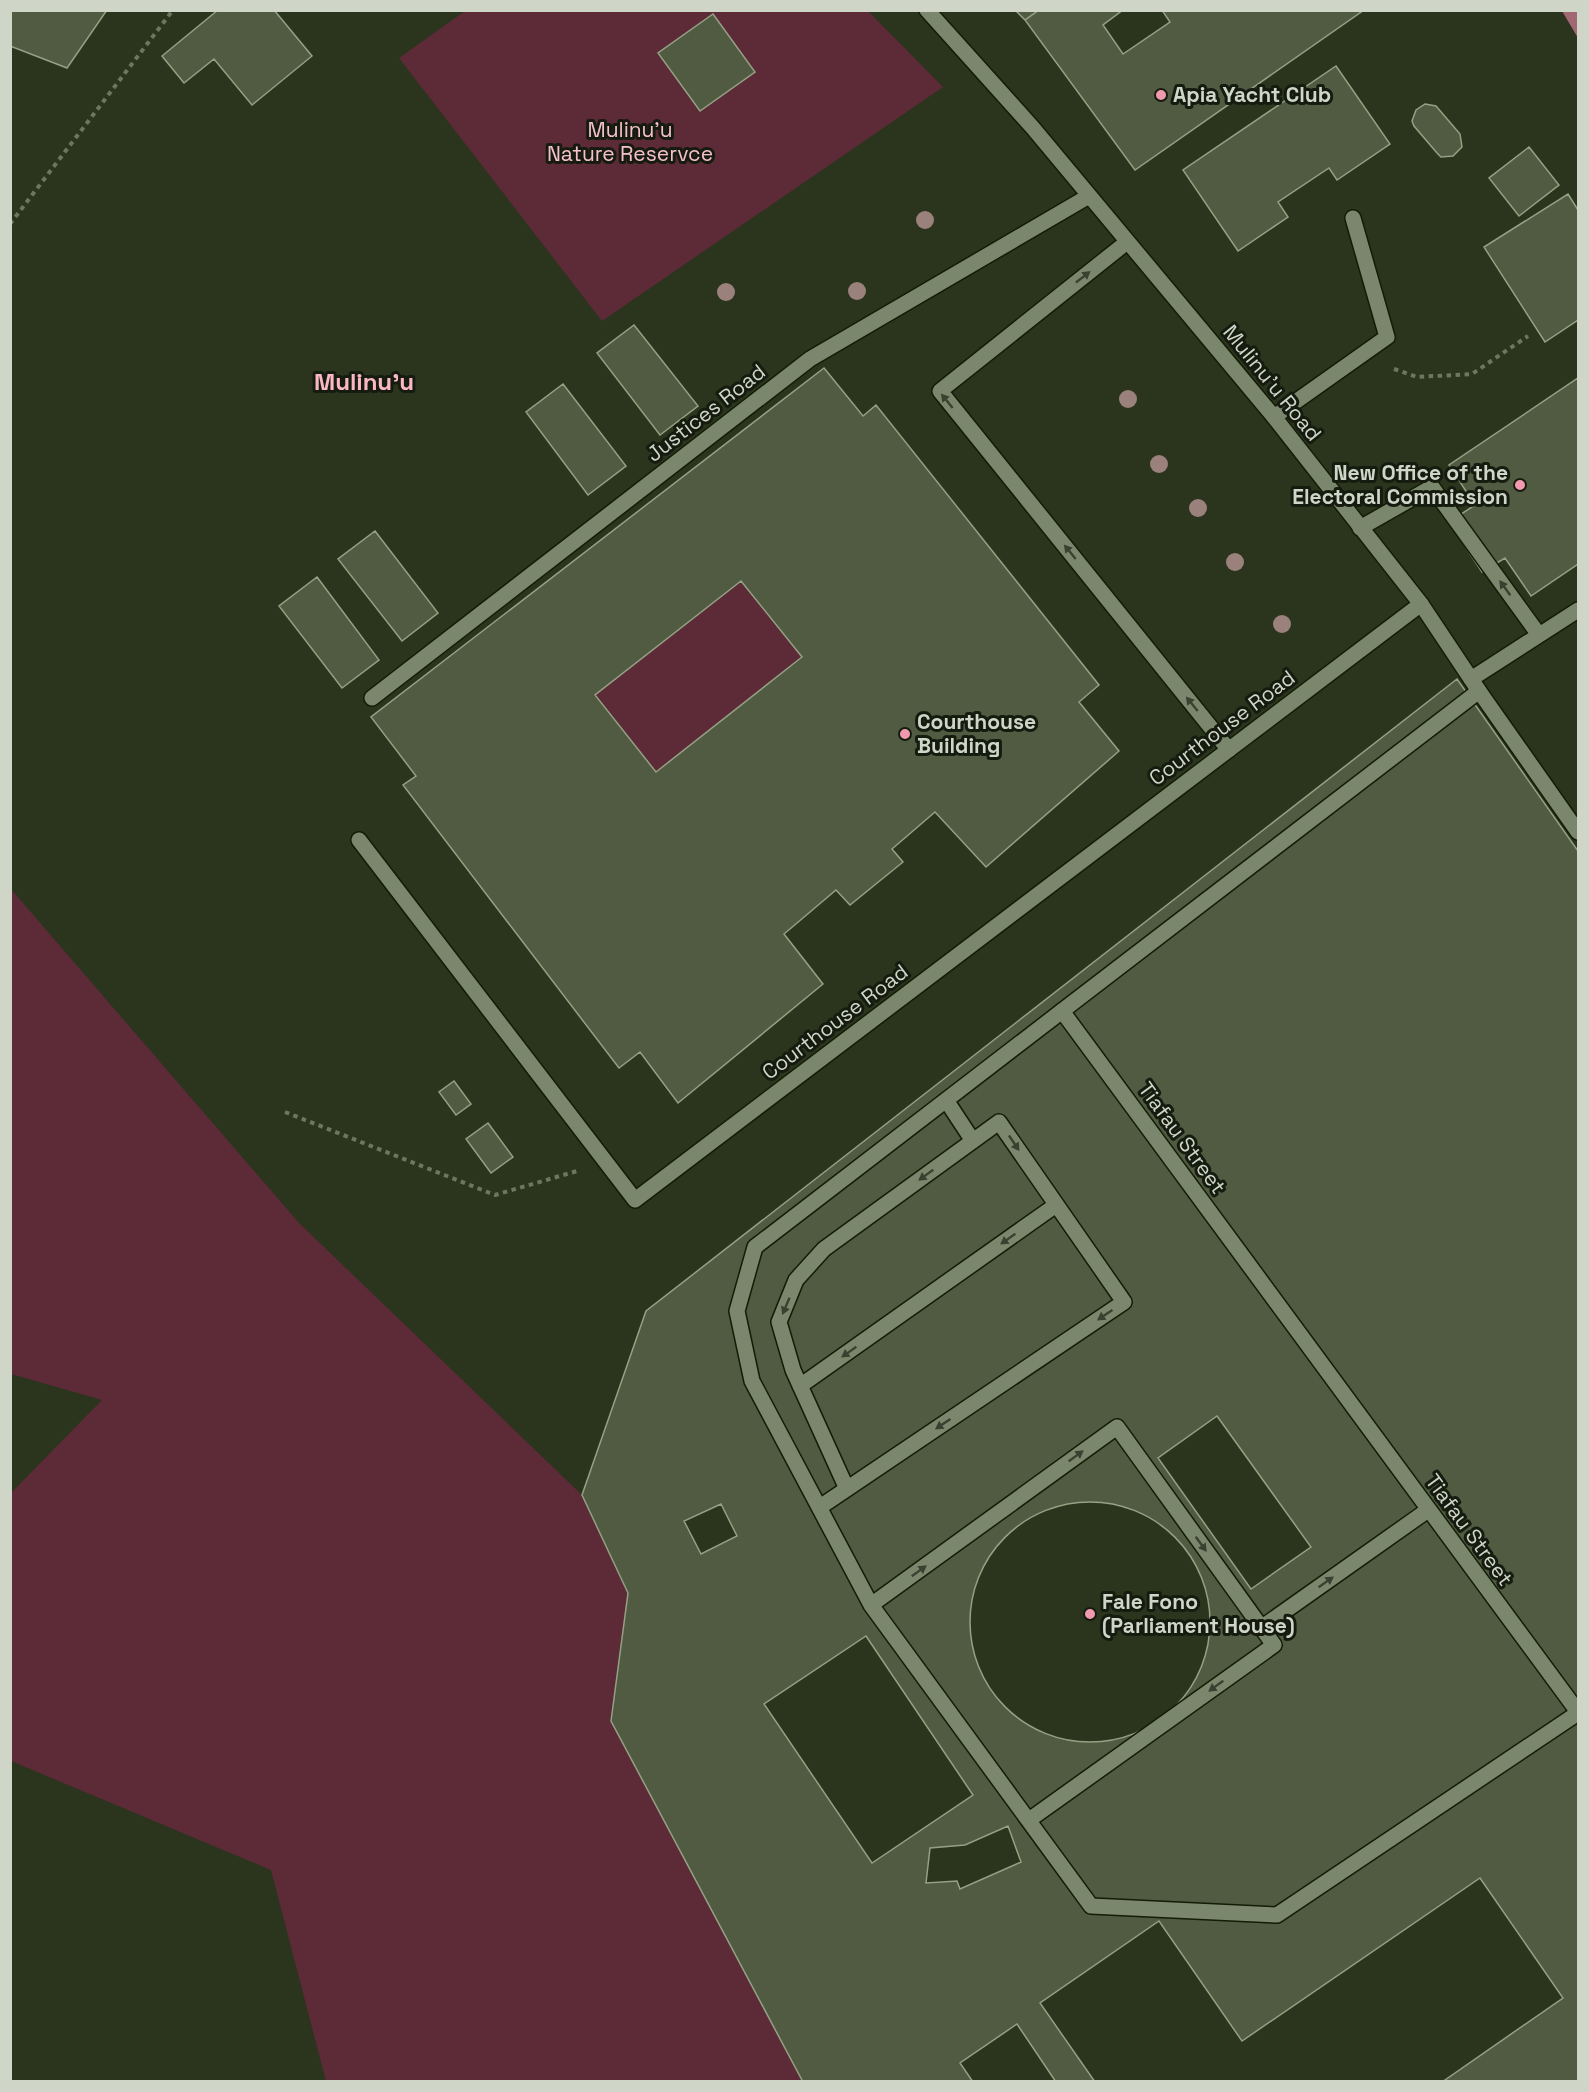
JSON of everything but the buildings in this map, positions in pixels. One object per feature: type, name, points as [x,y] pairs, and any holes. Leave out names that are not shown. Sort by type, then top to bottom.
[{"type":"street","name":"Mulinu'u Road","points":[[927,10],[1033,128],[1274,417],[1421,604],[1578,832]]},
{"type":"street","name":"Justices Road","points":[[372,698],[810,359],[1089,196]]},
{"type":"street","points":[[1274,417],[1387,337],[1353,218]]},
{"type":"street","points":[[1128,242],[940,391],[1228,750]]},
{"type":"street","points":[[1360,528],[1432,487],[1539,635]]},
{"type":"street","name":"Courthouse Road","points":[[359,840],[635,1200],[1421,604]]},
{"type":"street","points":[[1578,610],[1539,635],[1062,1011],[755,1247],[736,1311],[752,1381],[871,1605],[1090,1906],[1277,1916],[1578,1713]]},
{"type":"street","name":"Tiafau Street","points":[[1062,1011],[1578,1713]]},
{"type":"street","points":[[946,1100],[973,1141]]},
{"type":"street","points":[[819,1508],[1124,1302],[999,1122],[824,1249],[796,1280],[779,1322],[793,1370],[847,1489]]},
{"type":"street","points":[[800,1386],[1056,1205]]},
{"type":"street","points":[[871,1605],[1117,1427],[1274,1645],[1029,1820]]},
{"type":"street","points":[[1261,1628],[1428,1510]]},
{"type":"path","points":[[10,224],[173,10]]},
{"type":"path","points":[[1359,356],[1417,377],[1472,374],[1528,336]]},
{"type":"path","points":[[285,1112],[495,1195],[607,1162]]},
{"type":"green space","name":"Mulinu'u Nature Reservce","points":[[465,11],[868,11],[943,87],[602,321],[399,58]]},
{"type":"green space","points":[[741,581],[802,657],[656,772],[595,695]]},
{"type":"green space","points":[[10,888],[299,1223],[582,1495],[628,1593],[803,2081],[326,2081],[271,1870],[11,1761],[11,1493],[102,1400],[11,1374]]},
{"type":"shaded area","points":[[1562,11],[1578,11],[1578,38]]},
{"type":"place","name":"Apia Yacht Club","points":[[1161,95]]},
{"type":"place","name":"New Office of the Electoral Commission","points":[[1520,485]]},
{"type":"place","name":"Courthouse Building","points":[[905,734]]},
{"type":"place","name":"Fale Fono (Parliament House)","points":[[1090,1614]]},
{"type":"district","name":"Mulinu'u","points":[[364,382]]}]
